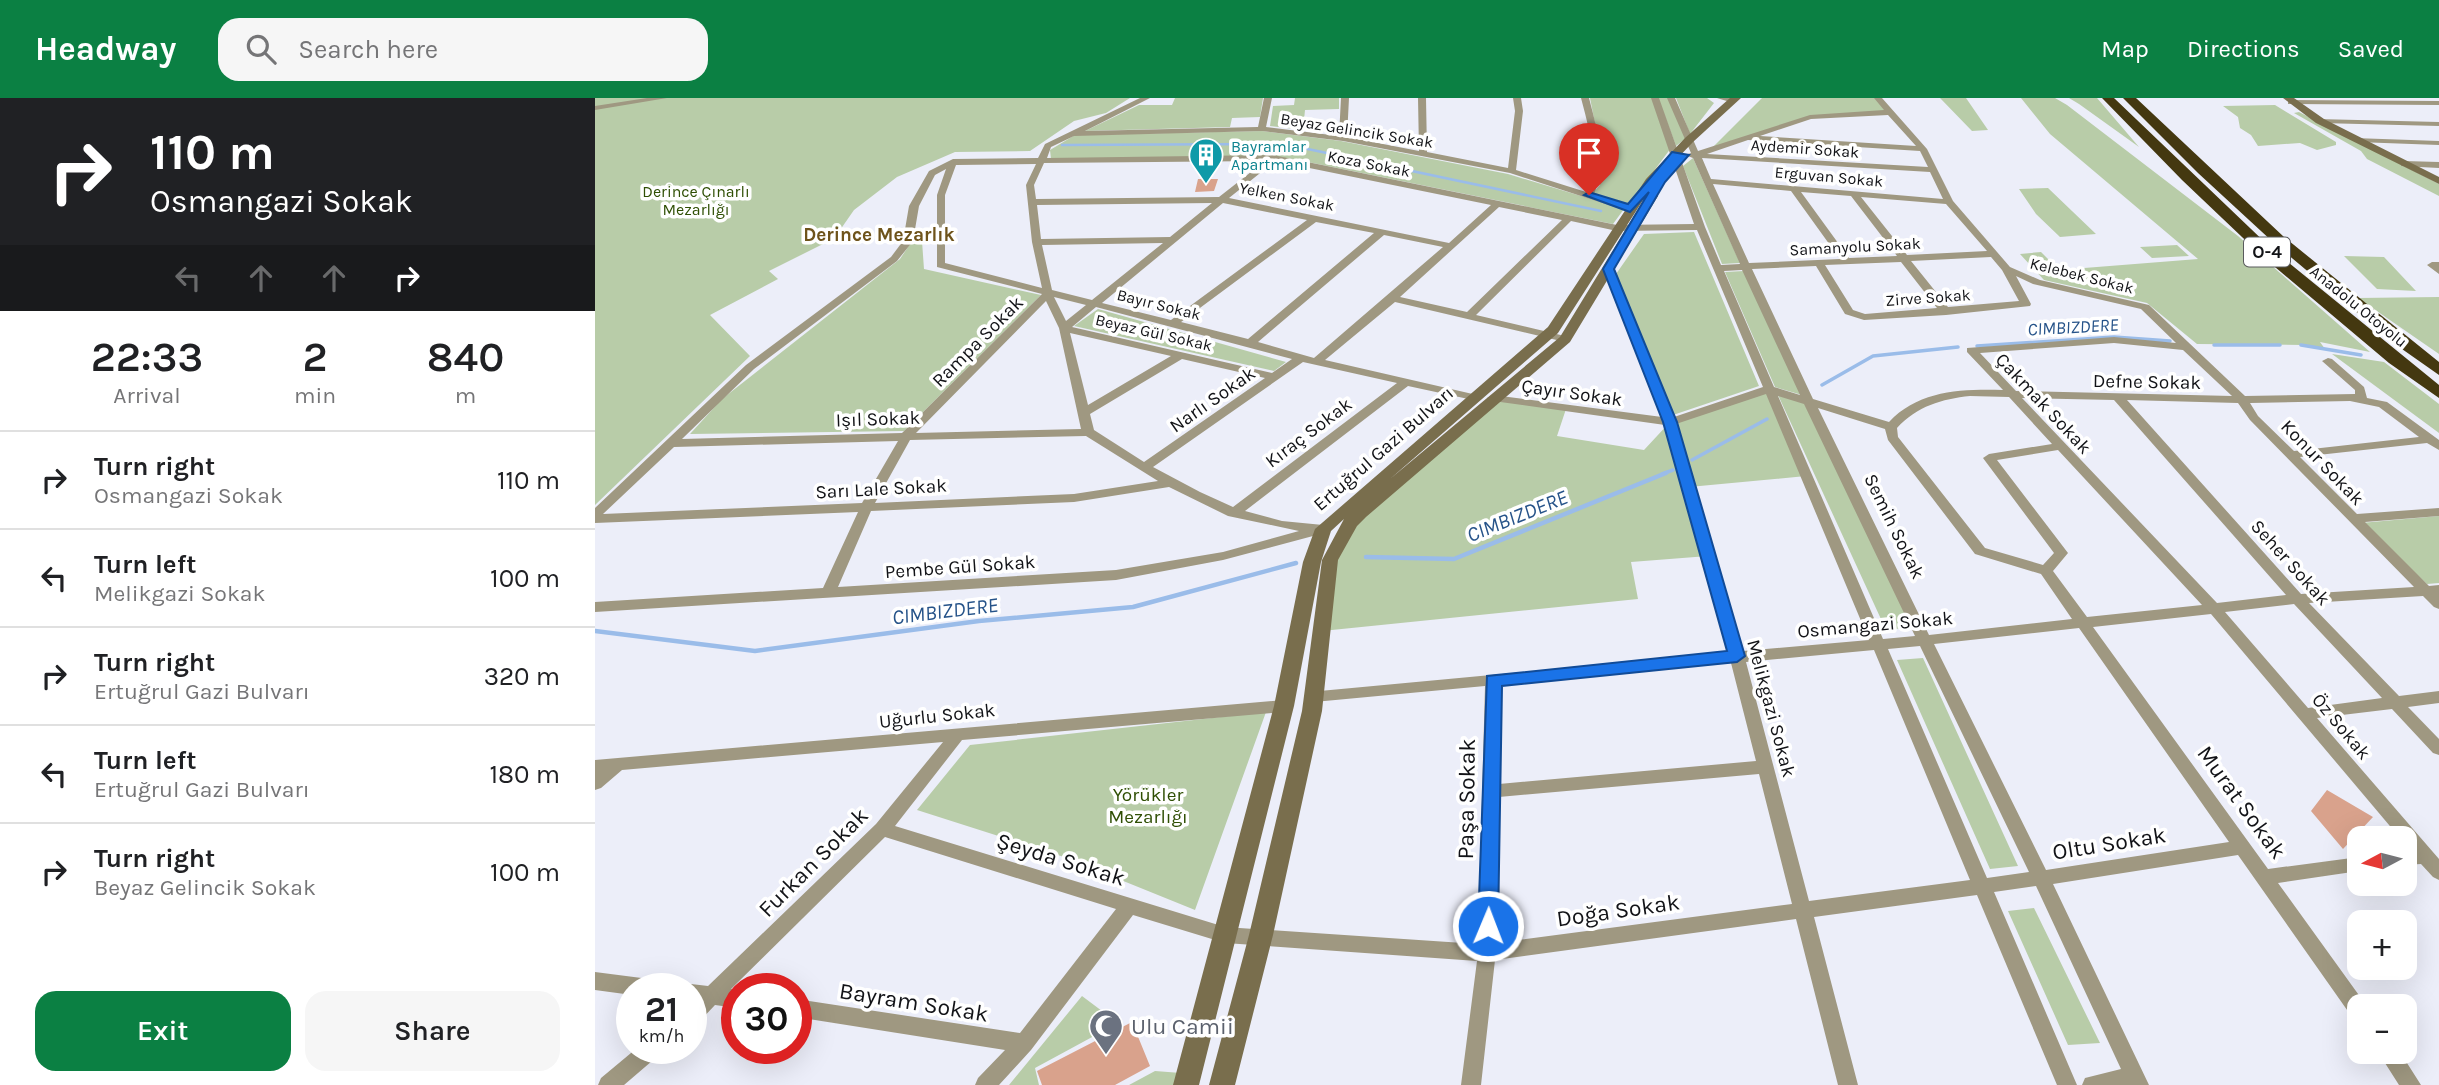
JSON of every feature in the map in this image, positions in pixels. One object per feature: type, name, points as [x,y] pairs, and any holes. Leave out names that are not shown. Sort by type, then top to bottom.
[{"type":"highway","name":"Anadolu Otoyolu","points":[[2108,98],[2148,141],[2240,228],[2325,302],[2439,393]]},
{"type":"highway","name":"Anadolu Otoyolu","points":[[2129,98],[2177,149],[2252,218],[2439,370]]},
{"type":"main road","name":"Ertuğrul Gazi Bulvarı","points":[[1186,1085],[1284,706],[1312,562],[1324,529],[1473,397],[1557,337],[1624,229],[1661,181],[1734,99]]},
{"type":"main road","points":[[2290,100],[2320,121],[2439,181]]},
{"type":"main road","name":"Ertuğrul Gazi Bulvarı","points":[[1222,1085],[1261,935],[1314,696],[1330,560],[1350,523],[1493,398],[1557,337],[1608,269],[1630,209],[1686,152]]},
{"type":"street","points":[[595,108],[663,98]]},
{"type":"street","points":[[1146,98],[1048,146],[1030,185],[1037,242],[1048,294],[1064,328],[1088,432],[1168,483],[1233,513],[1324,529]]},
{"type":"street","points":[[1262,129],[1268,98]]},
{"type":"street","points":[[1343,139],[1345,98]]},
{"type":"street","points":[[1422,98],[1423,154]]},
{"type":"street","points":[[1512,171],[1519,111],[1517,98]]},
{"type":"street","points":[[1585,98],[1593,127],[1596,184],[1589,195]]},
{"type":"street","name":"Semih Sokak","points":[[1655,98],[1706,181],[1809,401],[2042,878],[2137,1080]]},
{"type":"street","name":"Semih Sokak","points":[[1671,98],[1686,152],[1700,227],[2067,1085]]},
{"type":"street","name":"Kelebek Sokak","points":[[1878,98],[1923,149],[1949,202],[2007,269],[2037,282],[2145,307],[2186,345]]},
{"type":"street","points":[[2290,100],[2417,100],[2439,103]]},
{"type":"street","points":[[2417,100],[2439,113]]},
{"type":"street","points":[[1686,152],[1747,138],[1810,117],[1891,112]]},
{"type":"street","points":[[2320,121],[2439,124]]},
{"type":"street","name":"Beyaz Gelincik Sokak","points":[[1072,134],[1262,129],[1343,139],[1512,171],[1630,209]]},
{"type":"street","points":[[1747,138],[1923,149]]},
{"type":"street","points":[[2357,140],[2439,143]]},
{"type":"street","name":"Aydemir Sokak","points":[[1686,152],[1933,170]]},
{"type":"street","points":[[1064,328],[1273,158]]},
{"type":"street","name":"Koza Sokak","points":[[953,162],[1273,158],[1567,220],[1624,229],[1700,227]]},
{"type":"street","name":"Bayır Sokak","points":[[953,162],[941,195],[940,265],[1048,294],[1250,342],[1301,358],[1473,397]]},
{"type":"street","name":"Sarı Lale Sokak","points":[[595,517],[750,367],[894,259],[908,241],[914,206],[932,173],[953,162]]},
{"type":"street","points":[[2405,164],[2439,165]]},
{"type":"street","name":"Erguvan Sokak","points":[[1706,181],[1949,202]]},
{"type":"street","points":[[1793,187],[1846,261]]},
{"type":"street","points":[[1852,192],[1946,312]]},
{"type":"street","name":"Yelken Sokak","points":[[1031,202],[1223,200],[1451,246]]},
{"type":"street","points":[[1317,361],[1393,298],[1496,205]]},
{"type":"street","points":[[1173,323],[1315,218]]},
{"type":"street","points":[[1470,315],[1567,220]]},
{"type":"street","points":[[1250,342],[1384,231]]},
{"type":"street","points":[[1037,242],[1173,240]]},
{"type":"street","name":"Samanyolu Sokak","points":[[1717,268],[1994,254]]},
{"type":"street","name":"Zirve Sokak","points":[[1819,263],[1849,312],[1856,316],[1946,312],[2026,304],[2007,269]]},
{"type":"street","points":[[2439,265],[2432,265],[2439,271]]},
{"type":"street","name":"Melikgazi Sokak","points":[[1608,269],[1670,422],[1737,656],[1848,1085]]},
{"type":"street","name":"Rampa Sokak","points":[[828,593],[866,508],[907,435],[1048,294]]},
{"type":"street","points":[[1393,298],[1557,337]]},
{"type":"street","name":"Beyaz Gül Sokak","points":[[1064,328],[1274,377]]},
{"type":"street","name":"Çakmak Sokak","points":[[2186,345],[2114,340],[1971,350],[2213,607]]},
{"type":"street","name":"Konur Sokak","points":[[2186,345],[2242,400],[2254,418],[2352,519],[2431,591],[2439,604]]},
{"type":"street","points":[[1084,412],[1182,354]]},
{"type":"street","name":"Narlı Sokak","points":[[1143,468],[1301,358]]},
{"type":"street","points":[[2328,361],[2360,389],[2362,397],[2355,399]]},
{"type":"street","name":"Kıraç Sokak","points":[[1233,513],[1407,381]]},
{"type":"street","points":[[1768,388],[1891,427],[1892,438],[1980,551],[2046,571],[2061,553],[1989,458],[2061,446]]},
{"type":"street","name":"Çayır Sokak","points":[[1493,398],[1670,422],[1768,388]]},
{"type":"street","name":"Defne Sokak","points":[[1891,427],[1902,414],[1944,395],[2355,399],[2383,404],[2434,442]]},
{"type":"street","name":"Seher Sokak","points":[[2118,398],[2297,599],[2439,749]]},
{"type":"street","name":"Işıl Sokak","points":[[669,443],[1088,432]]},
{"type":"street","points":[[2290,455],[2434,442]]},
{"type":"street","name":"Sarı Lale Sokak","points":[[595,517],[1074,498],[1168,483]]},
{"type":"street","points":[[2352,519],[2439,512]]},
{"type":"street","name":"Pembe Gül Sokak","points":[[595,607],[1116,575],[1223,556],[1324,529]]},
{"type":"street","name":"Murat Sokak","points":[[2046,571],[2347,994]]},
{"type":"street","name":"Osmangazi Sokak","points":[[1314,696],[1927,640],[2297,599],[2431,591]]},
{"type":"street","name":"Öz Sokak","points":[[2213,607],[2439,872]]},
{"type":"street","name":"Paşa Sokak","points":[[1471,1085],[1487,953],[1493,680]]},
{"type":"street","points":[[2305,715],[2439,697]]},
{"type":"street","name":"Uğurlu Sokak","points":[[595,766],[1284,706]]},
{"type":"street","name":"Furkan Sokak","points":[[707,1003],[882,829],[959,733]]},
{"type":"street","points":[[595,783],[618,764]]},
{"type":"street","points":[[1491,792],[1766,767]]},
{"type":"street","name":"Şeyda Sokak","points":[[882,829],[1225,934],[1261,935]]},
{"type":"street","name":"Oltu Sokak","points":[[1980,886],[2244,847]]},
{"type":"street","points":[[2417,857],[2425,856]]},
{"type":"street","points":[[2266,877],[2347,866]]},
{"type":"street","name":"Doğa Sokak","points":[[1261,935],[1487,953],[1980,886]]},
{"type":"street","points":[[985,1085],[1024,1043],[1129,906]]},
{"type":"street","points":[[595,981],[616,984]]},
{"type":"street","points":[[707,995],[721,997]]},
{"type":"street","name":"Bayram Sokak","points":[[812,1010],[1024,1043]]},
{"type":"street","points":[[608,1085],[633,1064]]},
{"type":"street","points":[[2396,1064],[2411,1085]]},
{"type":"street","points":[[2092,1085],[2137,1080]]},
{"type":"green space","name":"Derince Çınarlı Mezarlığı","points":[[595,98],[1130,98],[1106,113],[1074,121],[1030,151],[955,152],[897,177],[854,210],[838,233],[825,243],[769,271],[778,279],[710,315],[750,356],[595,505]]},
{"type":"green space","points":[[1175,98],[1263,98],[1260,117],[1232,118],[1230,127],[1085,131],[1139,105],[1172,105]]},
{"type":"green space","points":[[1295,98],[1339,98],[1339,109],[1305,110],[1303,130],[1270,126],[1273,106],[1294,105]]},
{"type":"green space","points":[[1590,98],[1653,98],[1671,148],[1629,204],[1593,193],[1600,185],[1600,149]]},
{"type":"green space","points":[[1658,98],[1670,98],[1686,138],[1676,146]]},
{"type":"green space","points":[[1676,98],[1707,98],[1714,103],[1690,134]]},
{"type":"green space","points":[[1762,98],[1878,98],[1891,112],[1810,117],[1712,148]]},
{"type":"green space","points":[[1940,98],[1966,98],[1988,130],[1972,131]]},
{"type":"green space","points":[[2021,98],[2055,98],[2067,105],[2238,236],[2370,352],[2320,342],[2325,349],[2303,345],[2197,344],[2147,303],[2044,280],[2020,254],[2041,252],[2059,270],[2198,259],[2050,134]]},
{"type":"green space","points":[[2069,98],[2097,98],[2139,147],[2079,104]]},
{"type":"green space","points":[[2275,105],[2336,142],[2336,145],[2317,150],[2300,143],[2258,146],[2251,135],[2240,128],[2238,117],[2223,106]]},
{"type":"green space","points":[[2299,112],[2439,184],[2439,196],[2367,159],[2361,151],[2294,113]]},
{"type":"green space","points":[[1262,131],[1341,141],[1508,174],[1624,209],[1613,224],[1288,158],[1051,159],[1050,150],[1075,135]]},
{"type":"green space","points":[[1693,158],[1740,263],[1722,264],[1683,166]]},
{"type":"green space","points":[[2048,188],[2096,234],[2060,237],[2036,214],[2019,189]]},
{"type":"green space","points":[[1694,232],[1759,386],[1673,415],[1616,274],[1644,234]]},
{"type":"green space","points":[[922,241],[924,269],[1041,295],[904,431],[690,434],[722,399],[900,259],[910,244]]},
{"type":"green space","points":[[2177,245],[2189,256],[2152,258],[2140,247]]},
{"type":"green space","points":[[2344,256],[2384,257],[2416,291],[2377,289]]},
{"type":"green space","points":[[1744,271],[1802,395],[1775,387],[1725,272]]},
{"type":"green space","points":[[2439,297],[2439,354],[2358,298]]},
{"type":"green space","points":[[1098,309],[1286,362],[1274,371],[1074,326]]},
{"type":"green space","points":[[2332,354],[2384,362],[2439,404],[2439,433]]},
{"type":"green space","points":[[1768,389],[1806,476],[1689,487],[1708,556],[1631,562],[1638,599],[1322,631],[1330,560],[1350,523],[1493,398],[1566,409],[1557,436],[1644,450],[1670,422]]},
{"type":"green space","points":[[1778,395],[1806,403],[1913,627],[1886,630]]},
{"type":"green space","points":[[2439,516],[2439,583],[2427,584],[2361,523]]},
{"type":"green space","points":[[1923,658],[2018,866],[1990,869],[1897,660]]},
{"type":"green space","name":"Yörükler Mezarlığı","points":[[1266,712],[1195,910],[1064,857],[917,810],[970,745]]},
{"type":"green space","points":[[2034,908],[2100,1043],[2068,1045],[2008,911]]},
{"type":"green space","points":[[1082,996],[1118,1023],[1035,1068],[1039,1085],[1009,1085]]},
{"type":"green space","points":[[1155,1071],[1181,1073],[1178,1085],[1129,1085]]},
{"type":"building","name":"Bayramlar Apartmanı","points":[[1198,179],[1218,179],[1214,191],[1195,192]]},
{"type":"building","points":[[2327,790],[2373,817],[2365,826],[2347,826],[2347,845],[2343,849],[2311,811]]},
{"type":"building","name":"Ulu Camii","points":[[1132,1022],[1150,1066],[1115,1085],[1042,1085],[1037,1071]]},
{"type":"waterway","points":[[1062,145],[1268,144],[1303,148],[1601,211]]},
{"type":"waterway","name":"CIMBIZDERE","points":[[1977,346],[2114,337],[2170,341]]},
{"type":"waterway","name":"CIMBIZDERE","points":[[2214,345],[2280,345]]},
{"type":"waterway","name":"CIMBIZDERE","points":[[2301,345],[2361,355]]},
{"type":"waterway","name":"CIMBIZDERE","points":[[1822,385],[1873,356],[1958,347]]},
{"type":"waterway","name":"CIMBIZDERE","points":[[1692,460],[1767,419]]},
{"type":"waterway","name":"CIMBIZDERE","points":[[1662,474],[1673,470]]},
{"type":"waterway","name":"CIMBIZDERE","points":[[1366,557],[1454,559],[1666,473]]},
{"type":"waterway","name":"CIMBIZDERE","points":[[595,631],[755,651],[979,621],[1133,607],[1296,563]]},
{"type":"place","name":"Bayramlar Apartmanı","points":[[1206,185]]},
{"type":"place","name":"Ulu Camii","points":[[1106,1056]]},
{"type":"district","name":"Derince Mezarlık","points":[[879,234]]},
{"type":"route","points":[[1488,926],[1493,680],[1737,656],[1670,422],[1608,269],[1661,181],[1685,155],[1675,154],[1650,181],[1630,209],[1589,195]]}]
